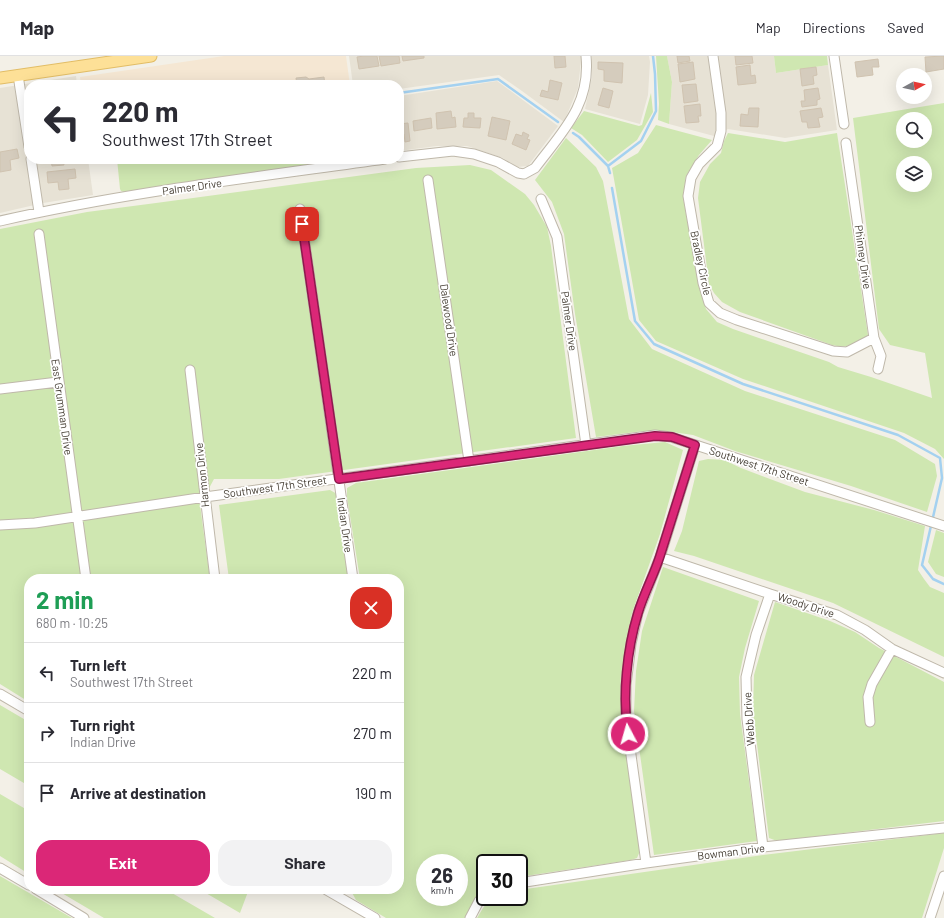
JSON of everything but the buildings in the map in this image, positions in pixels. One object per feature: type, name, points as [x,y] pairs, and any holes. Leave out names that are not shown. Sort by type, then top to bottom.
[{"type":"main road","points":[[0,78],[151,56]]},
{"type":"street","points":[[404,156],[453,151],[474,154],[498,162],[518,173],[524,174],[535,168],[573,117],[579,105],[586,78],[586,56]]},
{"type":"street","name":"Bradley Circle","points":[[713,56],[721,113],[721,130],[717,146],[700,164],[691,178],[688,196],[702,283],[709,303],[720,313],[737,320],[833,351],[847,352],[874,338]]},
{"type":"street","points":[[834,56],[844,124]]},
{"type":"street","points":[[18,75],[24,114]]},
{"type":"street","name":"Phinney Drive","points":[[846,143],[874,338],[882,356],[878,369]]},
{"type":"street","points":[[32,164],[39,212]]},
{"type":"street","name":"Palmer Drive","points":[[0,220],[117,197],[350,164]]},
{"type":"street","name":"Dalewood Drive","points":[[428,180],[469,461]]},
{"type":"street","name":"Palmer Drive","points":[[541,200],[557,237],[586,445]]},
{"type":"street","name":"Indian Drive","points":[[300,209],[352,574]]},
{"type":"street","name":"East Grumman Drive","points":[[38,234],[85,574]]},
{"type":"street","name":"Harmon Drive","points":[[190,370],[214,574]]},
{"type":"street","points":[[0,389],[58,382]]},
{"type":"street","name":"Southwest 17th Street","points":[[0,525],[35,523],[205,497],[655,436],[672,437],[944,526]]},
{"type":"street","points":[[646,863],[626,719],[626,685],[631,644],[638,613],[660,557],[695,445]]},
{"type":"street","name":"Woody Drive","points":[[660,557],[770,594],[837,614],[865,630],[892,649],[944,673]]},
{"type":"street","name":"Webb Drive","points":[[763,847],[747,719],[746,677],[756,635],[770,594]]},
{"type":"street","points":[[870,722],[868,697],[872,684],[892,649]]},
{"type":"street","points":[[0,694],[24,708]]},
{"type":"street","name":"Bowman Drive","points":[[528,882],[646,863],[763,847],[944,828]]},
{"type":"street","points":[[0,868],[24,882]]},
{"type":"street","points":[[930,918],[944,876]]},
{"type":"street","points":[[44,894],[84,918]]},
{"type":"street","points":[[335,894],[375,918]]},
{"type":"street","points":[[470,918],[476,906]]},
{"type":"shaded area","points":[[224,56],[346,56],[349,80],[80,80],[80,77]]},
{"type":"shaded area","points":[[349,56],[581,56],[578,88],[564,122],[499,75],[404,88],[404,80],[352,80]]},
{"type":"shaded area","points":[[592,56],[649,56],[648,95],[640,124],[585,109],[592,77]]},
{"type":"shaded area","points":[[667,56],[774,56],[776,73],[828,65],[837,130],[785,138],[728,129],[714,136],[669,124],[672,82]]},
{"type":"shaded area","points":[[76,76],[76,80],[51,80]]},
{"type":"shaded area","points":[[497,81],[558,126],[528,166],[517,167],[503,158],[467,146],[437,146],[404,150],[404,95]]},
{"type":"shaded area","points":[[24,84],[24,164],[89,164],[93,195],[43,203],[0,213],[0,88]]},
{"type":"green space","points":[[656,56],[667,56],[672,82],[669,124],[658,120],[659,104]]},
{"type":"green space","points":[[774,56],[827,56],[828,65],[776,73]]},
{"type":"green space","points":[[651,93],[653,112],[637,140],[608,162],[582,135],[571,128],[584,111],[639,126],[642,125]]},
{"type":"green space","points":[[944,103],[944,459],[935,449],[904,433],[743,379],[656,341],[639,320],[612,168],[638,153],[656,125],[712,140],[699,155],[686,176],[683,197],[699,287],[706,309],[717,322],[733,329],[829,362],[838,367],[932,398],[925,353],[890,345],[879,329],[853,118]]},
{"type":"green space","points":[[728,133],[785,142],[837,133],[868,335],[859,341],[847,346],[832,345],[740,312],[722,302],[714,293],[709,284],[698,198],[700,182],[710,164],[721,153]]},
{"type":"green space","points":[[566,138],[596,167],[603,181],[629,319],[652,349],[745,391],[895,440],[935,464],[937,476],[927,512],[851,486],[735,451],[693,435],[672,432],[643,431],[596,437],[575,314],[564,234],[552,202],[535,180]]},
{"type":"green space","points":[[118,164],[314,164],[124,192],[120,189]]},
{"type":"green space","points":[[470,165],[491,170],[525,194],[534,205],[547,227],[551,246],[576,438],[279,479],[214,479],[200,505],[209,574],[24,574],[24,699],[0,684],[0,229],[87,212],[416,168]]},
{"type":"green space","points":[[665,442],[683,450],[660,534],[632,613],[621,678],[620,697],[640,851],[637,858],[528,876],[528,854],[476,854],[476,898],[465,918],[386,918],[356,900],[353,894],[404,894],[404,574],[359,574],[347,497],[347,488],[356,483],[623,446]]},
{"type":"green space","points":[[708,459],[724,460],[805,492],[874,510],[925,526],[918,570],[930,587],[944,593],[944,657],[833,603],[694,556],[674,551],[682,531],[699,461]]},
{"type":"green space","points":[[330,490],[337,494],[347,574],[228,574],[219,505]]},
{"type":"green space","points":[[936,530],[944,533],[944,577],[936,574],[928,562]]},
{"type":"green space","points":[[663,567],[759,601],[745,648],[739,677],[740,714],[757,841],[654,855],[634,711],[636,671],[642,631]]},
{"type":"green space","points":[[775,602],[830,621],[855,632],[879,648],[944,682],[944,821],[777,841],[769,838],[753,713],[754,675]]},
{"type":"green space","points":[[0,705],[24,719],[24,783],[0,769]]},
{"type":"green space","points":[[0,794],[24,808],[24,871],[0,856]]},
{"type":"green space","points":[[944,833],[944,848],[922,918],[477,918],[485,906],[528,906],[528,889],[763,855]]},
{"type":"green space","points":[[0,876],[24,890],[24,894],[31,894],[72,918],[0,918]]},
{"type":"green space","points":[[63,894],[174,894],[215,918],[104,918]]},
{"type":"green space","points":[[208,894],[247,894],[240,913]]},
{"type":"waterway","points":[[608,166],[641,141],[656,111],[653,56]]},
{"type":"waterway","points":[[404,92],[498,79],[558,122]]},
{"type":"waterway","points":[[573,133],[579,137],[608,166],[610,173]]},
{"type":"waterway","points":[[612,188],[635,321],[654,344],[743,384],[898,435],[940,458],[942,478],[922,565],[933,579],[944,584]]},
{"type":"route","points":[[302,224],[339,479],[655,436],[672,437],[695,445],[660,557],[638,613],[631,644],[626,685],[626,719],[628,734]]}]
